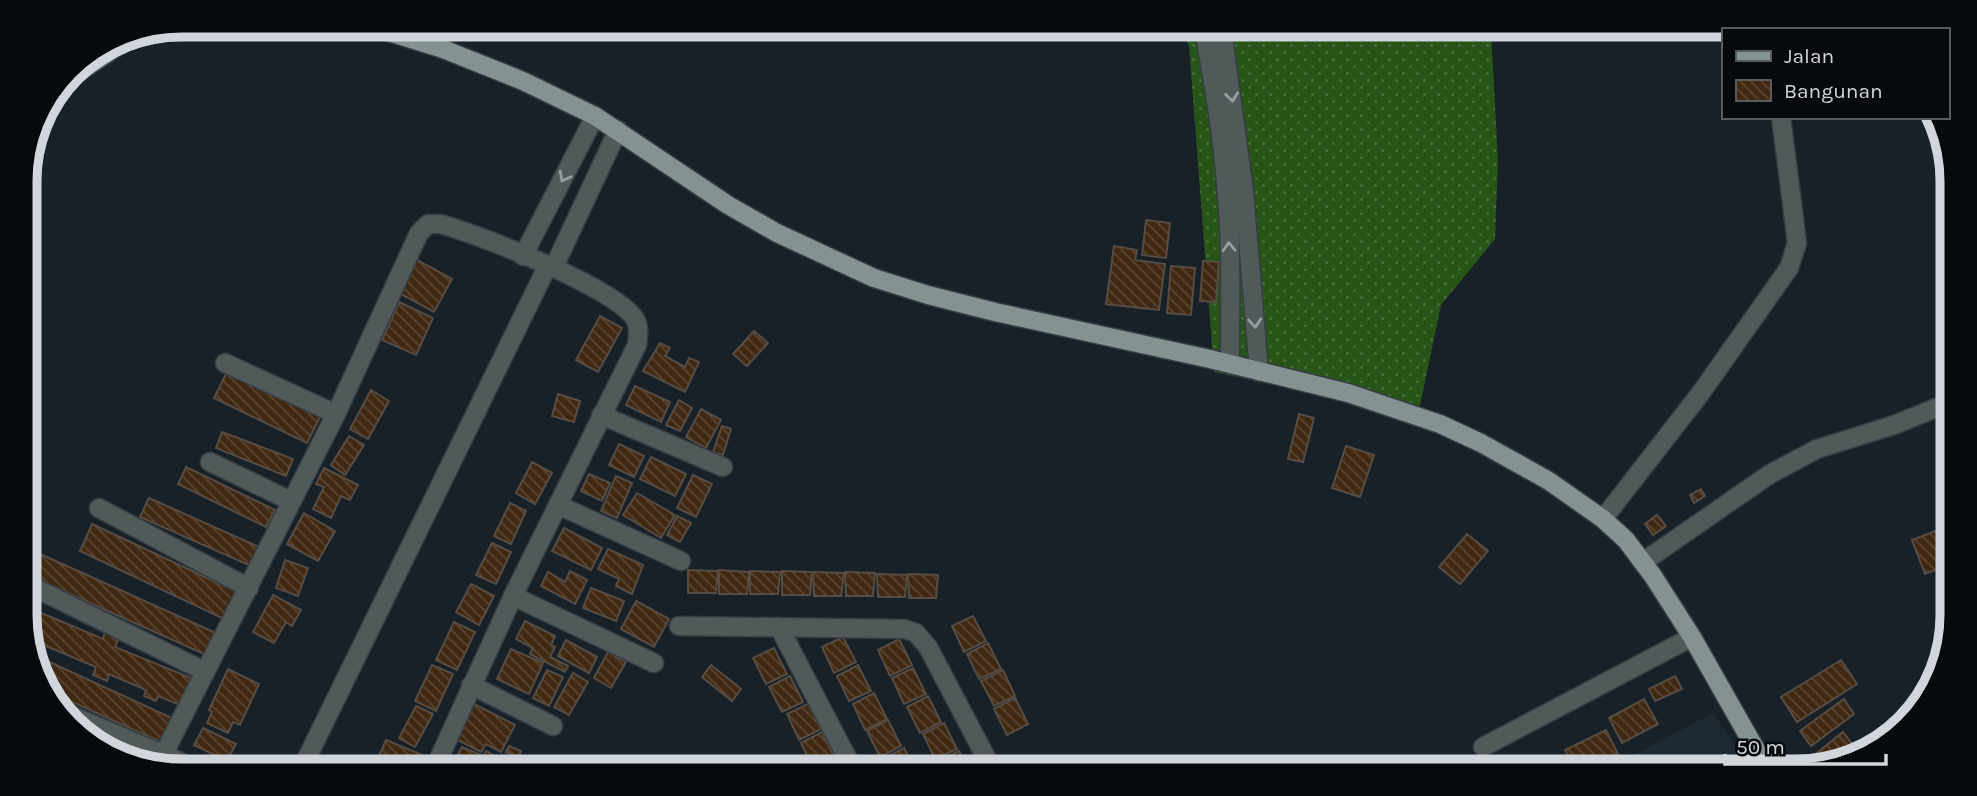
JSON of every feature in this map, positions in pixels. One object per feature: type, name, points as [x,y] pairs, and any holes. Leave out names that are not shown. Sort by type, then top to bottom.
[{"type":"main road","points":[[404,37],[443,49],[523,81],[595,116],[729,205],[777,233],[874,278],[995,312],[1348,393],[1440,424],[1481,443],[1549,481],[1603,519],[1626,540],[1692,637],[1761,759]]},
{"type":"street","points":[[441,37],[443,49]]},
{"type":"street","points":[[1205,37],[1217,102],[1227,184],[1230,364]]},
{"type":"street","points":[[1223,37],[1244,191],[1259,372]]},
{"type":"street","points":[[523,256],[595,116]]},
{"type":"street","points":[[1603,519],[1700,394],[1789,268],[1797,243],[1781,119]]},
{"type":"street","points":[[306,759],[618,130]]},
{"type":"street","points":[[162,758],[204,671],[249,589],[336,414],[412,246],[419,233],[428,225],[452,227],[551,266],[624,307],[635,319],[638,328],[637,345],[513,596],[439,759]]},
{"type":"street","points":[[225,363],[336,414]]},
{"type":"street","points":[[1643,562],[1770,474],[1817,449],[1894,425],[1940,406]]},
{"type":"street","points":[[601,415],[723,467]]},
{"type":"street","points":[[210,462],[291,501]]},
{"type":"street","points":[[558,505],[681,561]]},
{"type":"street","points":[[99,508],[249,589]]},
{"type":"street","points":[[37,589],[204,671]]},
{"type":"street","points":[[513,596],[654,663]]},
{"type":"street","points":[[679,626],[905,629],[916,634],[928,647],[988,759]]},
{"type":"street","points":[[779,627],[848,759]]},
{"type":"street","points":[[1483,747],[1692,637]]},
{"type":"street","points":[[471,685],[554,726]]},
{"type":"street","points":[[91,727],[158,757]]},
{"type":"shaded area","points":[[1713,713],[1745,759],[1627,759]]},
{"type":"green space","points":[[1184,37],[1491,37],[1498,161],[1495,239],[1441,305],[1418,415],[1214,372],[1189,46]]},
{"type":"building","points":[[1146,220],[1170,223],[1166,258],[1142,255]]},
{"type":"building","points":[[1114,246],[1137,250],[1135,260],[1165,264],[1159,310],[1106,304]]},
{"type":"building","points":[[417,260],[452,279],[434,312],[399,293]]},
{"type":"building","points":[[1203,261],[1219,262],[1216,302],[1200,301]]},
{"type":"building","points":[[1171,266],[1195,268],[1191,315],[1167,313]]},
{"type":"building","points":[[399,302],[433,318],[416,355],[382,340]]},
{"type":"building","points":[[600,316],[622,328],[598,372],[576,360]]},
{"type":"building","points":[[754,331],[768,343],[747,366],[733,354]]},
{"type":"building","points":[[660,343],[670,348],[665,356],[685,367],[689,358],[699,362],[685,392],[643,371]]},
{"type":"building","points":[[228,370],[321,415],[307,443],[214,398]]},
{"type":"building","points":[[635,386],[670,402],[661,422],[626,405]]},
{"type":"building","points":[[371,390],[389,401],[368,439],[350,429]]},
{"type":"building","points":[[558,394],[580,401],[574,422],[552,416]]},
{"type":"building","points":[[679,400],[692,408],[680,431],[666,425]]},
{"type":"building","points":[[701,409],[721,420],[706,448],[686,437]]},
{"type":"building","points":[[1299,414],[1314,418],[1303,462],[1288,459]]},
{"type":"building","points":[[722,426],[731,429],[723,455],[713,452]]},
{"type":"building","points":[[222,432],[293,459],[286,476],[216,448]]},
{"type":"building","points":[[349,436],[364,445],[345,475],[331,465]]},
{"type":"building","points":[[619,444],[644,456],[634,477],[609,465]]},
{"type":"building","points":[[1346,446],[1374,455],[1360,497],[1332,488]]},
{"type":"building","points":[[651,457],[686,474],[675,496],[640,479]]},
{"type":"building","points":[[532,462],[552,473],[535,504],[516,493]]},
{"type":"building","points":[[186,467],[275,510],[266,527],[178,484]]},
{"type":"building","points":[[324,468],[358,485],[350,500],[341,496],[331,518],[313,509],[324,487],[316,484]]},
{"type":"building","points":[[589,474],[610,483],[602,501],[581,491]]},
{"type":"building","points":[[693,475],[712,484],[696,517],[677,508]]},
{"type":"building","points":[[616,476],[632,483],[617,518],[601,511]]},
{"type":"building","points":[[1701,489],[1705,496],[1694,503],[1690,495]]},
{"type":"building","points":[[637,493],[675,515],[661,538],[623,515]]},
{"type":"building","points":[[149,498],[259,547],[251,566],[140,517]]},
{"type":"building","points":[[510,503],[526,511],[511,544],[494,536]]},
{"type":"building","points":[[304,513],[335,531],[318,561],[287,544]]},
{"type":"building","points":[[1657,515],[1666,526],[1653,535],[1645,524]]},
{"type":"building","points":[[677,516],[691,523],[680,542],[667,535]]},
{"type":"building","points":[[92,524],[237,592],[224,619],[80,551]]},
{"type":"building","points":[[564,528],[602,548],[591,570],[552,551]]},
{"type":"building","points":[[1935,531],[1940,543],[1940,568],[1925,574],[1912,540]]},
{"type":"building","points":[[1467,534],[1488,551],[1460,584],[1439,567]]},
{"type":"building","points":[[492,543],[511,552],[496,584],[476,575]]},
{"type":"building","points":[[608,549],[643,565],[632,594],[616,586],[619,579],[598,569]]},
{"type":"building","points":[[40,554],[216,633],[206,655],[37,579],[37,561]]},
{"type":"building","points":[[285,560],[308,568],[298,596],[276,588]]},
{"type":"building","points":[[688,570],[718,571],[716,593],[688,593]]},
{"type":"building","points":[[719,570],[749,572],[747,594],[719,594]]},
{"type":"building","points":[[570,571],[587,580],[575,604],[541,586],[548,572],[565,582]]},
{"type":"building","points":[[750,571],[780,572],[778,594],[750,594]]},
{"type":"building","points":[[782,571],[812,572],[810,595],[782,595]]},
{"type":"building","points":[[813,572],[844,573],[841,596],[814,596]]},
{"type":"building","points":[[845,572],[875,573],[873,596],[846,596]]},
{"type":"building","points":[[877,574],[907,575],[905,597],[878,597]]},
{"type":"building","points":[[908,574],[938,575],[936,598],[909,598]]},
{"type":"building","points":[[471,584],[494,596],[479,625],[456,612]]},
{"type":"building","points":[[591,588],[624,601],[616,621],[583,608]]},
{"type":"building","points":[[273,595],[301,610],[292,626],[286,622],[274,643],[253,632]]},
{"type":"building","points":[[636,601],[669,619],[654,647],[621,629]]},
{"type":"building","points":[[37,611],[103,639],[105,632],[119,638],[115,647],[191,678],[180,705],[158,696],[156,701],[144,696],[146,690],[109,674],[107,681],[93,675],[96,667],[40,644]]},
{"type":"building","points":[[973,616],[986,641],[964,652],[952,626]]},
{"type":"building","points":[[525,621],[555,636],[551,645],[555,647],[550,657],[568,666],[565,672],[530,654],[533,648],[516,639]]},
{"type":"building","points":[[454,622],[475,632],[457,670],[436,660]]},
{"type":"building","points":[[843,637],[856,662],[834,673],[822,647]]},
{"type":"building","points":[[899,639],[912,665],[890,676],[878,650]]},
{"type":"building","points":[[566,640],[597,657],[589,673],[558,656]]},
{"type":"building","points":[[988,643],[1001,669],[979,679],[967,654]]},
{"type":"building","points":[[774,648],[787,674],[766,684],[753,658]]},
{"type":"building","points":[[511,649],[543,663],[529,694],[497,679]]},
{"type":"building","points":[[608,652],[626,662],[611,688],[594,678]]},
{"type":"building","points":[[44,659],[174,719],[163,743],[63,698]]},
{"type":"building","points":[[1841,660],[1857,684],[1797,722],[1781,697]]},
{"type":"building","points":[[432,665],[453,674],[436,711],[415,701]]},
{"type":"building","points":[[711,665],[741,689],[732,701],[702,677]]},
{"type":"building","points":[[858,665],[871,691],[849,701],[837,676]]},
{"type":"building","points":[[913,668],[926,694],[904,704],[892,678]]},
{"type":"building","points":[[228,669],[259,684],[240,725],[233,722],[228,733],[207,723],[212,712],[209,710]]},
{"type":"building","points":[[547,670],[563,677],[549,706],[533,698]]},
{"type":"building","points":[[1003,670],[1015,696],[994,706],[981,681]]},
{"type":"building","points":[[573,673],[588,682],[569,715],[554,707]]},
{"type":"building","points":[[790,676],[803,702],[782,712],[769,687]]},
{"type":"building","points":[[1675,676],[1682,689],[1655,701],[1649,689]]},
{"type":"building","points":[[874,693],[887,719],[865,730],[853,704]]},
{"type":"building","points":[[928,696],[941,722],[920,733],[907,707]]},
{"type":"building","points":[[1015,698],[1028,724],[1007,735],[994,709]]},
{"type":"building","points":[[1644,699],[1658,724],[1622,743],[1609,718]]},
{"type":"building","points":[[1844,699],[1854,714],[1811,746],[1800,731]]},
{"type":"building","points":[[474,704],[515,725],[501,752],[486,744],[481,752],[456,739]]},
{"type":"building","points":[[808,704],[821,729],[799,740],[787,714]]},
{"type":"building","points":[[416,706],[433,714],[415,747],[399,738]]},
{"type":"building","points":[[888,720],[901,746],[880,757],[867,731]]},
{"type":"building","points":[[944,723],[957,749],[935,759],[923,734]]},
{"type":"building","points":[[203,728],[236,744],[228,759],[194,745]]},
{"type":"building","points":[[1606,730],[1618,754],[1608,759],[1570,759],[1565,750]]},
{"type":"building","points":[[822,732],[835,758],[809,759],[801,743]]},
{"type":"building","points":[[1843,732],[1854,747],[1842,752],[1812,757]]},
{"type":"building","points":[[386,740],[427,757],[426,759],[378,758]]},
{"type":"building","points":[[509,746],[521,751],[518,758],[506,752]]},
{"type":"building","points":[[462,747],[483,756],[486,751],[500,759],[455,759]]},
{"type":"building","points":[[904,748],[910,759],[883,759]]},
{"type":"building","points":[[959,751],[963,759],[942,759]]}]
